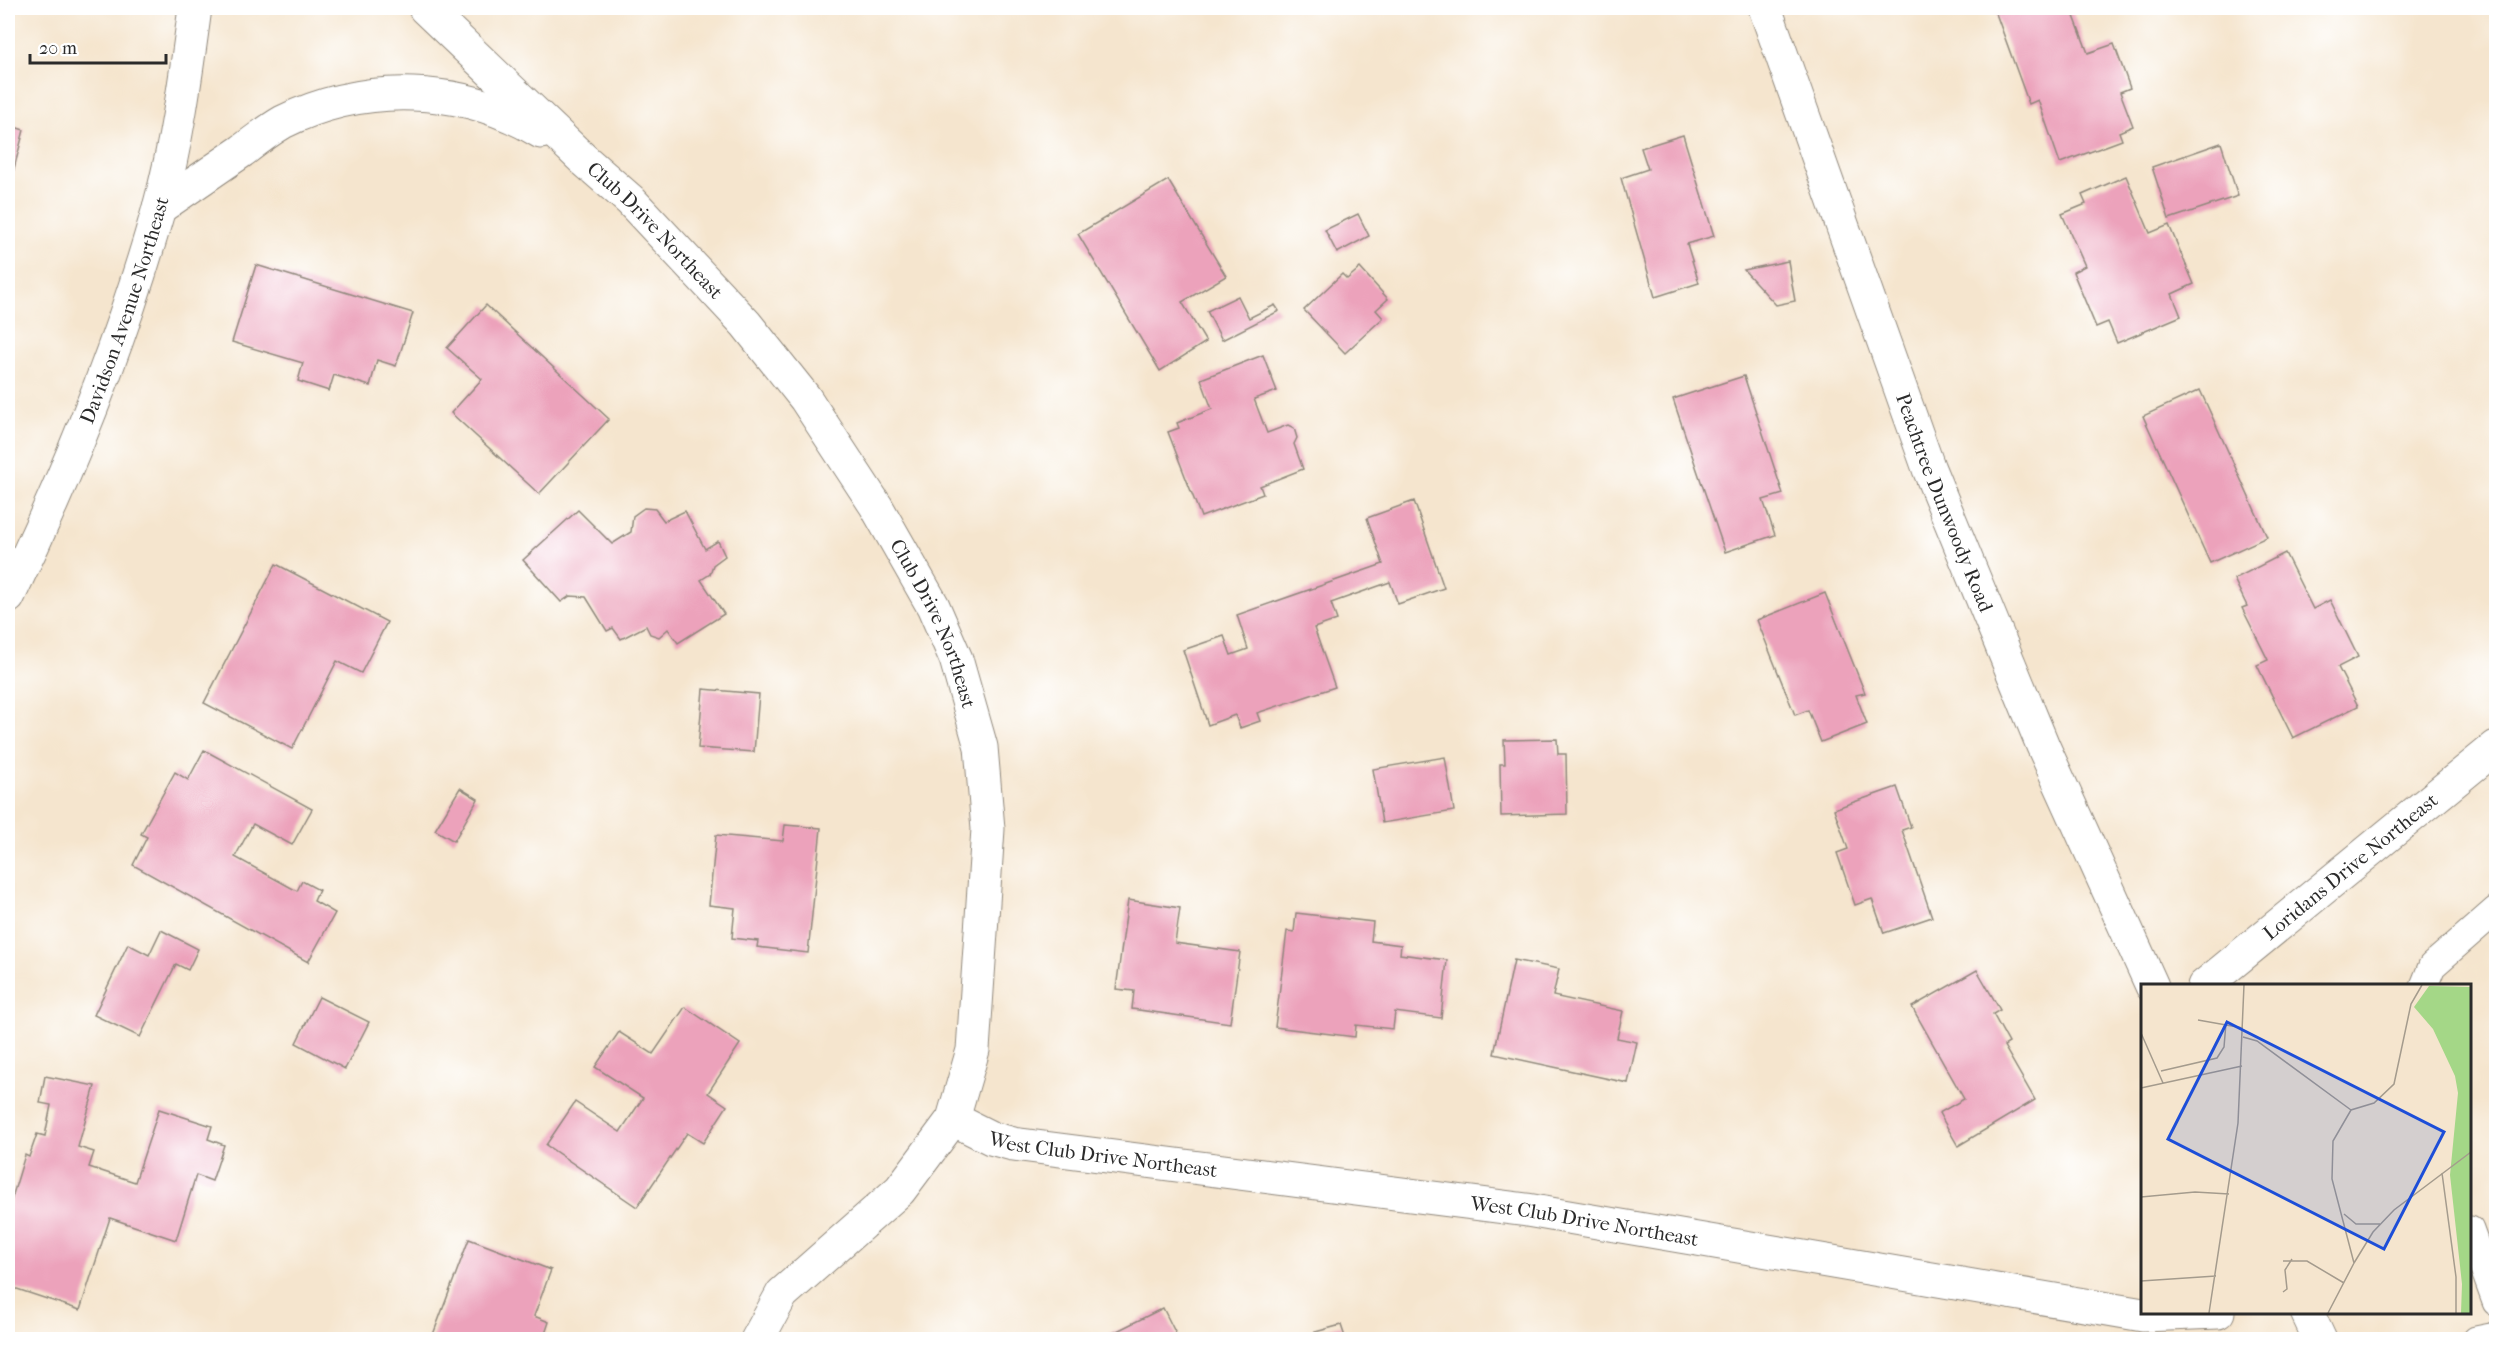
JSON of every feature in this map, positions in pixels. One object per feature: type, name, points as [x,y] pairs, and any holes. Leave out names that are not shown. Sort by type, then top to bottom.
[{"type":"street","name":"Davidson Avenue Northeast","points":[[8,597],[44,522],[94,405],[159,208],[183,97],[195,8]]},
{"type":"street","name":"Club Drive Northeast","points":[[425,8],[583,159],[630,200],[746,324],[805,398],[876,507],[933,606],[956,659],[981,747],[988,829],[973,1050],[953,1119],[900,1190],[782,1294],[757,1340]]},
{"type":"street","name":"Peachtree Dunwoody Road","points":[[1765,8],[1929,469],[2043,746],[2151,984]]},
{"type":"street","points":[[159,208],[282,123],[327,104],[374,94],[423,93],[483,105],[528,124],[583,159]]},
{"type":"street","name":"Loridans Drive Northeast","points":[[2207,984],[2496,747]]},
{"type":"street","name":"West Club Drive Northeast","points":[[953,1119],[991,1138],[1013,1144],[1527,1210],[2143,1315],[2168,1314]]},
{"type":"street","points":[[2308,1314],[2320,1340]]},
{"type":"lane","points":[[2425,984],[2432,966],[2496,910]]},
{"type":"lane","points":[[2471,1235],[2496,1302]]},
{"type":"lane","points":[[2476,1340],[2496,1336]]},
{"type":"building","points":[[1994,8],[2071,8],[2088,53],[2114,44],[2130,88],[2120,92],[2133,126],[2119,132],[2122,140],[2060,163],[2038,100],[2029,104]]},
{"type":"building","points":[[8,125],[24,130],[10,184],[8,183]]},
{"type":"building","points":[[1683,135],[1714,236],[1687,244],[1699,283],[1655,297],[1621,178],[1648,169],[1641,148]]},
{"type":"building","points":[[2221,143],[2238,196],[2169,219],[2152,167]]},
{"type":"building","points":[[2126,176],[2150,233],[2169,225],[2194,284],[2172,294],[2181,316],[2117,343],[2108,322],[2096,327],[2073,272],[2085,266],[2062,214],[2086,204],[2082,195]]},
{"type":"building","points":[[1168,180],[1226,276],[1182,302],[1206,342],[1160,371],[1078,234]]},
{"type":"building","points":[[1358,214],[1369,236],[1337,253],[1325,230]]},
{"type":"building","points":[[1788,261],[1795,301],[1776,305],[1744,270]]},
{"type":"building","points":[[256,265],[413,313],[396,366],[377,360],[370,386],[334,375],[329,391],[298,381],[303,363],[232,342]]},
{"type":"building","points":[[1360,268],[1388,299],[1376,310],[1383,318],[1345,353],[1304,310],[1342,274],[1347,279]]},
{"type":"building","points":[[1238,296],[1249,318],[1275,305],[1279,311],[1222,340],[1207,311]]},
{"type":"building","points":[[486,305],[609,419],[539,494],[451,413],[482,379],[447,348]]},
{"type":"building","points":[[1263,355],[1277,391],[1254,399],[1267,433],[1288,425],[1294,428],[1297,438],[1294,444],[1303,469],[1260,486],[1263,494],[1201,517],[1168,432],[1179,428],[1177,423],[1212,409],[1201,379]]},
{"type":"building","points":[[1744,376],[1783,494],[1763,500],[1775,535],[1725,552],[1673,399]]},
{"type":"building","points":[[2200,390],[2267,537],[2210,563],[2143,416]]},
{"type":"building","points":[[1414,501],[1444,588],[1398,604],[1390,582],[1331,603],[1337,620],[1314,628],[1335,687],[1257,713],[1260,721],[1240,728],[1235,715],[1208,725],[1183,650],[1224,636],[1231,655],[1248,649],[1237,615],[1383,564],[1367,518]]},
{"type":"building","points":[[644,508],[655,509],[664,521],[685,511],[705,549],[718,541],[725,556],[713,565],[710,574],[701,580],[724,614],[678,643],[668,629],[659,637],[650,634],[646,626],[621,639],[613,628],[607,631],[586,597],[570,596],[561,602],[523,560],[578,510],[612,544],[631,532],[633,516]]},
{"type":"building","points":[[2285,553],[2313,609],[2330,600],[2358,657],[2338,667],[2358,706],[2293,738],[2257,665],[2268,660],[2242,608],[2247,606],[2234,579]]},
{"type":"building","points":[[276,564],[387,622],[361,673],[337,661],[292,749],[204,703]]},
{"type":"building","points":[[1825,593],[1865,693],[1856,695],[1867,724],[1821,742],[1808,710],[1795,715],[1757,620]]},
{"type":"building","points":[[703,689],[759,694],[754,752],[698,748]]},
{"type":"building","points":[[1557,739],[1558,754],[1566,754],[1567,814],[1501,816],[1500,764],[1505,764],[1504,740]]},
{"type":"building","points":[[204,750],[312,809],[292,845],[253,824],[235,857],[297,891],[302,881],[319,890],[314,901],[335,913],[308,962],[133,865],[147,837],[141,834],[175,772],[188,780]]},
{"type":"building","points":[[1445,757],[1454,811],[1382,823],[1373,769]]},
{"type":"building","points":[[1897,787],[1911,827],[1902,830],[1932,917],[1884,933],[1872,899],[1855,905],[1837,853],[1848,849],[1834,809]]},
{"type":"building","points":[[460,788],[478,799],[454,841],[435,830]]},
{"type":"building","points":[[785,825],[821,828],[808,953],[757,947],[758,941],[732,938],[735,908],[709,905],[716,835],[783,841]]},
{"type":"building","points":[[1128,900],[1180,908],[1175,943],[1240,952],[1230,1023],[1132,1009],[1134,991],[1116,989]]},
{"type":"building","points":[[1296,913],[1373,922],[1371,941],[1401,945],[1400,954],[1447,960],[1441,1018],[1395,1012],[1393,1029],[1356,1025],[1355,1037],[1275,1027],[1287,931],[1294,932]]},
{"type":"building","points":[[161,930],[198,949],[188,970],[176,964],[140,1037],[94,1015],[128,944],[149,955]]},
{"type":"building","points":[[1514,960],[1559,969],[1553,996],[1623,1011],[1617,1038],[1637,1042],[1628,1083],[1494,1054]]},
{"type":"building","points":[[1977,970],[2000,1010],[1993,1014],[2009,1043],[2004,1046],[2035,1100],[1958,1146],[1939,1113],[1964,1099],[1912,1007]]},
{"type":"building","points":[[319,997],[369,1022],[345,1069],[296,1043]]},
{"type":"building","points":[[685,1007],[740,1044],[708,1093],[727,1106],[703,1143],[687,1133],[637,1207],[546,1145],[575,1102],[620,1132],[643,1098],[595,1067],[619,1032],[653,1054]]},
{"type":"building","points":[[45,1076],[95,1086],[78,1147],[94,1152],[89,1167],[135,1182],[159,1109],[212,1126],[208,1139],[224,1145],[212,1181],[196,1175],[176,1240],[110,1218],[80,1310],[8,1286],[8,1211],[25,1155],[29,1157],[37,1134],[45,1136],[51,1105],[40,1103]]},
{"type":"building","points":[[469,1239],[551,1270],[534,1316],[549,1322],[543,1340],[431,1340]]},
{"type":"building","points":[[1163,1308],[1179,1340],[1099,1340]]},
{"type":"building","points":[[1341,1325],[1346,1340],[1310,1340],[1308,1334]]}]
